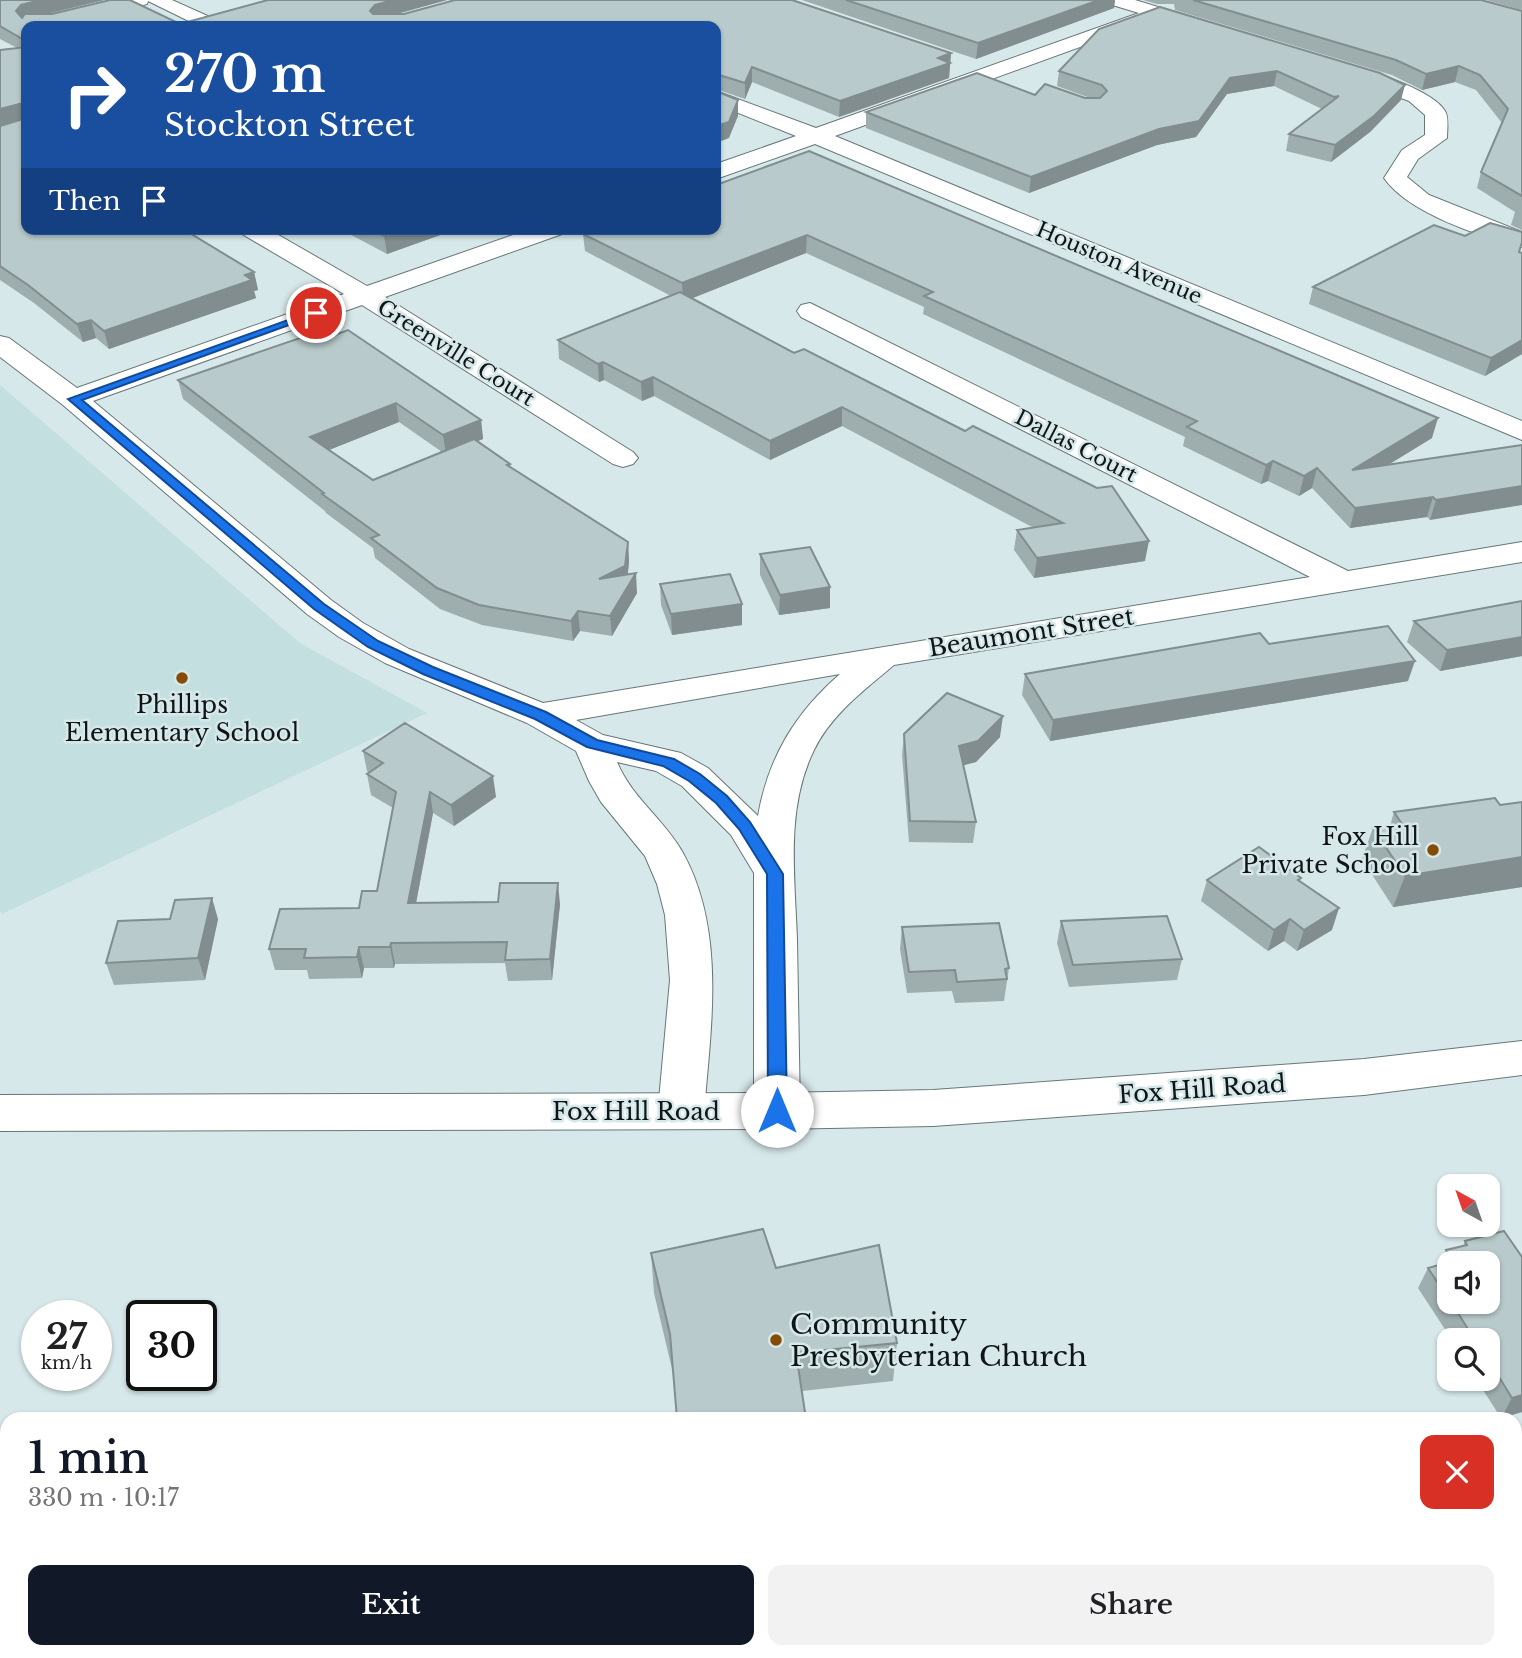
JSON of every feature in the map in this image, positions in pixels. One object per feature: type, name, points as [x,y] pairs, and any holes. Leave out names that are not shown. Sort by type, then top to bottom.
[{"type":"street","points":[[54,21],[140,0]]},
{"type":"street","points":[[157,0],[204,21]]},
{"type":"street","points":[[1116,0],[1224,33]]},
{"type":"street","points":[[721,170],[1192,0]]},
{"type":"street","points":[[968,64],[1018,81]]},
{"type":"street","points":[[1331,66],[1384,82],[1416,97],[1436,113],[1436,138],[1410,155],[1395,178],[1420,200],[1522,240]]},
{"type":"street","name":"Houston Avenue","points":[[721,99],[816,136],[1522,431]]},
{"type":"street","name":"Greenville Court","points":[[260,235],[365,296],[624,458]]},
{"type":"street","points":[[73,399],[537,235]]},
{"type":"street","name":"Dallas Court","points":[[810,311],[1341,580]]},
{"type":"street","points":[[0,344],[73,399],[319,607],[351,630],[428,671],[540,715],[592,744],[668,762],[695,778],[721,800],[745,826],[775,874]]},
{"type":"street","name":"Beaumont Street","points":[[540,715],[1522,552]]},
{"type":"street","points":[[777,1111],[775,874],[778,802],[795,752],[826,708],[848,685],[884,656]]},
{"type":"street","points":[[592,744],[615,794],[651,833],[663,854],[675,876],[683,906],[687,935],[689,1016],[681,1111]]},
{"type":"street","name":"Fox Hill Road","points":[[0,1113],[777,1111],[933,1108],[1363,1077],[1522,1058]]},
{"type":"shaded area","name":"Phillips Elementary School","points":[[0,385],[300,643],[427,713],[2,914]]},
{"type":"building","points":[[0,0],[41,0],[21,5],[16,11],[22,18],[25,14],[52,14],[110,0],[130,0],[174,21],[21,21],[21,38],[0,26]]},
{"type":"building","points":[[268,0],[393,0],[375,5],[370,11],[373,14],[404,14],[455,0],[792,0],[951,53],[938,58],[950,63],[840,101],[752,67],[745,83],[721,76],[721,21],[191,21]]},
{"type":"building","points":[[846,0],[1099,0],[978,43]]},
{"type":"building","points":[[1193,0],[1481,0],[1522,11],[1522,196],[1481,172],[1508,109],[1480,75],[1459,66],[1426,74],[1396,60]]},
{"type":"building","points":[[1160,7],[1380,73],[1405,85],[1374,116],[1335,145],[1289,134],[1339,96],[1334,97],[1277,71],[1230,78],[1199,121],[1159,129],[1031,177],[866,112],[977,73],[1035,95],[1045,84],[1085,98],[1100,98],[1107,91],[1102,85],[1059,71],[1099,29]]},
{"type":"building","points":[[21,48],[21,104],[0,109],[0,50]]},
{"type":"building","points":[[721,93],[738,100],[729,122],[721,124]]},
{"type":"building","points":[[21,120],[21,235],[193,235],[254,272],[245,275],[252,280],[104,331],[91,320],[77,324],[0,266],[0,126]]},
{"type":"building","points":[[809,151],[1438,418],[1352,470],[1522,445],[1522,486],[1436,500],[1433,497],[1355,508],[1317,468],[1304,476],[1273,461],[1266,465],[1187,427],[1197,421],[924,296],[933,292],[807,235],[682,283],[585,235],[721,235],[721,183]]},
{"type":"building","points":[[1490,223],[1522,232],[1519,252],[1522,253],[1522,340],[1491,358],[1313,287],[1434,225],[1465,236]]},
{"type":"building","points":[[680,292],[794,353],[804,349],[965,431],[973,426],[1097,488],[1112,486],[1149,541],[1037,558],[1017,530],[1063,523],[842,407],[770,441],[653,377],[641,382],[603,362],[598,364],[558,340]]},
{"type":"building","points":[[326,329],[335,335],[348,330],[481,420],[443,435],[396,403],[310,437],[373,480],[474,439],[510,464],[507,465],[628,542],[625,566],[599,579],[636,573],[610,616],[578,611],[571,621],[479,605],[437,588],[371,538],[379,535],[322,494],[324,493],[178,380]]},
{"type":"building","points":[[810,547],[830,587],[780,595],[760,554]]},
{"type":"building","points":[[730,574],[742,604],[671,614],[660,584]]},
{"type":"building","points":[[1522,601],[1522,637],[1447,650],[1414,621]]},
{"type":"building","points":[[1388,626],[1415,661],[1053,720],[1025,674],[1260,633],[1269,644]]},
{"type":"building","points":[[947,693],[1003,716],[978,741],[959,746],[976,822],[910,821],[904,734]]},
{"type":"building","points":[[405,723],[493,776],[451,805],[430,792],[408,903],[498,902],[500,883],[558,883],[550,959],[505,960],[507,942],[391,943],[390,947],[359,947],[357,957],[304,958],[306,949],[269,949],[280,909],[359,908],[362,891],[377,891],[396,792],[367,774],[383,763],[363,751]]},
{"type":"building","points":[[1495,798],[1500,805],[1522,802],[1522,857],[1405,876],[1373,828],[1402,824],[1394,812]]},
{"type":"building","points":[[1259,847],[1301,878],[1298,880],[1339,908],[1304,930],[1290,919],[1274,930],[1207,880]]},
{"type":"building","points":[[212,898],[198,958],[106,963],[118,921],[170,919],[175,900]]},
{"type":"building","points":[[1167,916],[1182,959],[1073,965],[1061,921]]},
{"type":"building","points":[[999,923],[1009,968],[1005,969],[1007,979],[957,982],[955,970],[909,972],[902,927]]},
{"type":"building","name":"Community Presbyterian Church","points":[[763,1229],[776,1268],[879,1245],[897,1343],[796,1353],[805,1412],[676,1412],[670,1334],[651,1253]]},
{"type":"building","points":[[1504,1231],[1522,1257],[1522,1395],[1512,1398],[1500,1378],[1500,1328],[1467,1328],[1459,1314],[1500,1314],[1500,1251],[1446,1250],[1467,1245],[1465,1241],[1481,1237],[1500,1237],[1500,1232]]},
{"type":"building","points":[[1437,1265],[1437,1282],[1428,1268]]},
{"type":"place","name":"Phillips Elementary School","points":[[182,678]]},
{"type":"place","name":"Fox Hill Private School","points":[[1433,850]]},
{"type":"place","name":"Community Presbyterian Church","points":[[776,1340]]},
{"type":"route","points":[[316,313],[73,399],[319,607],[373,644],[428,671],[540,715],[592,744],[668,762],[695,778],[721,800],[745,826],[775,874],[777,1111]]}]
